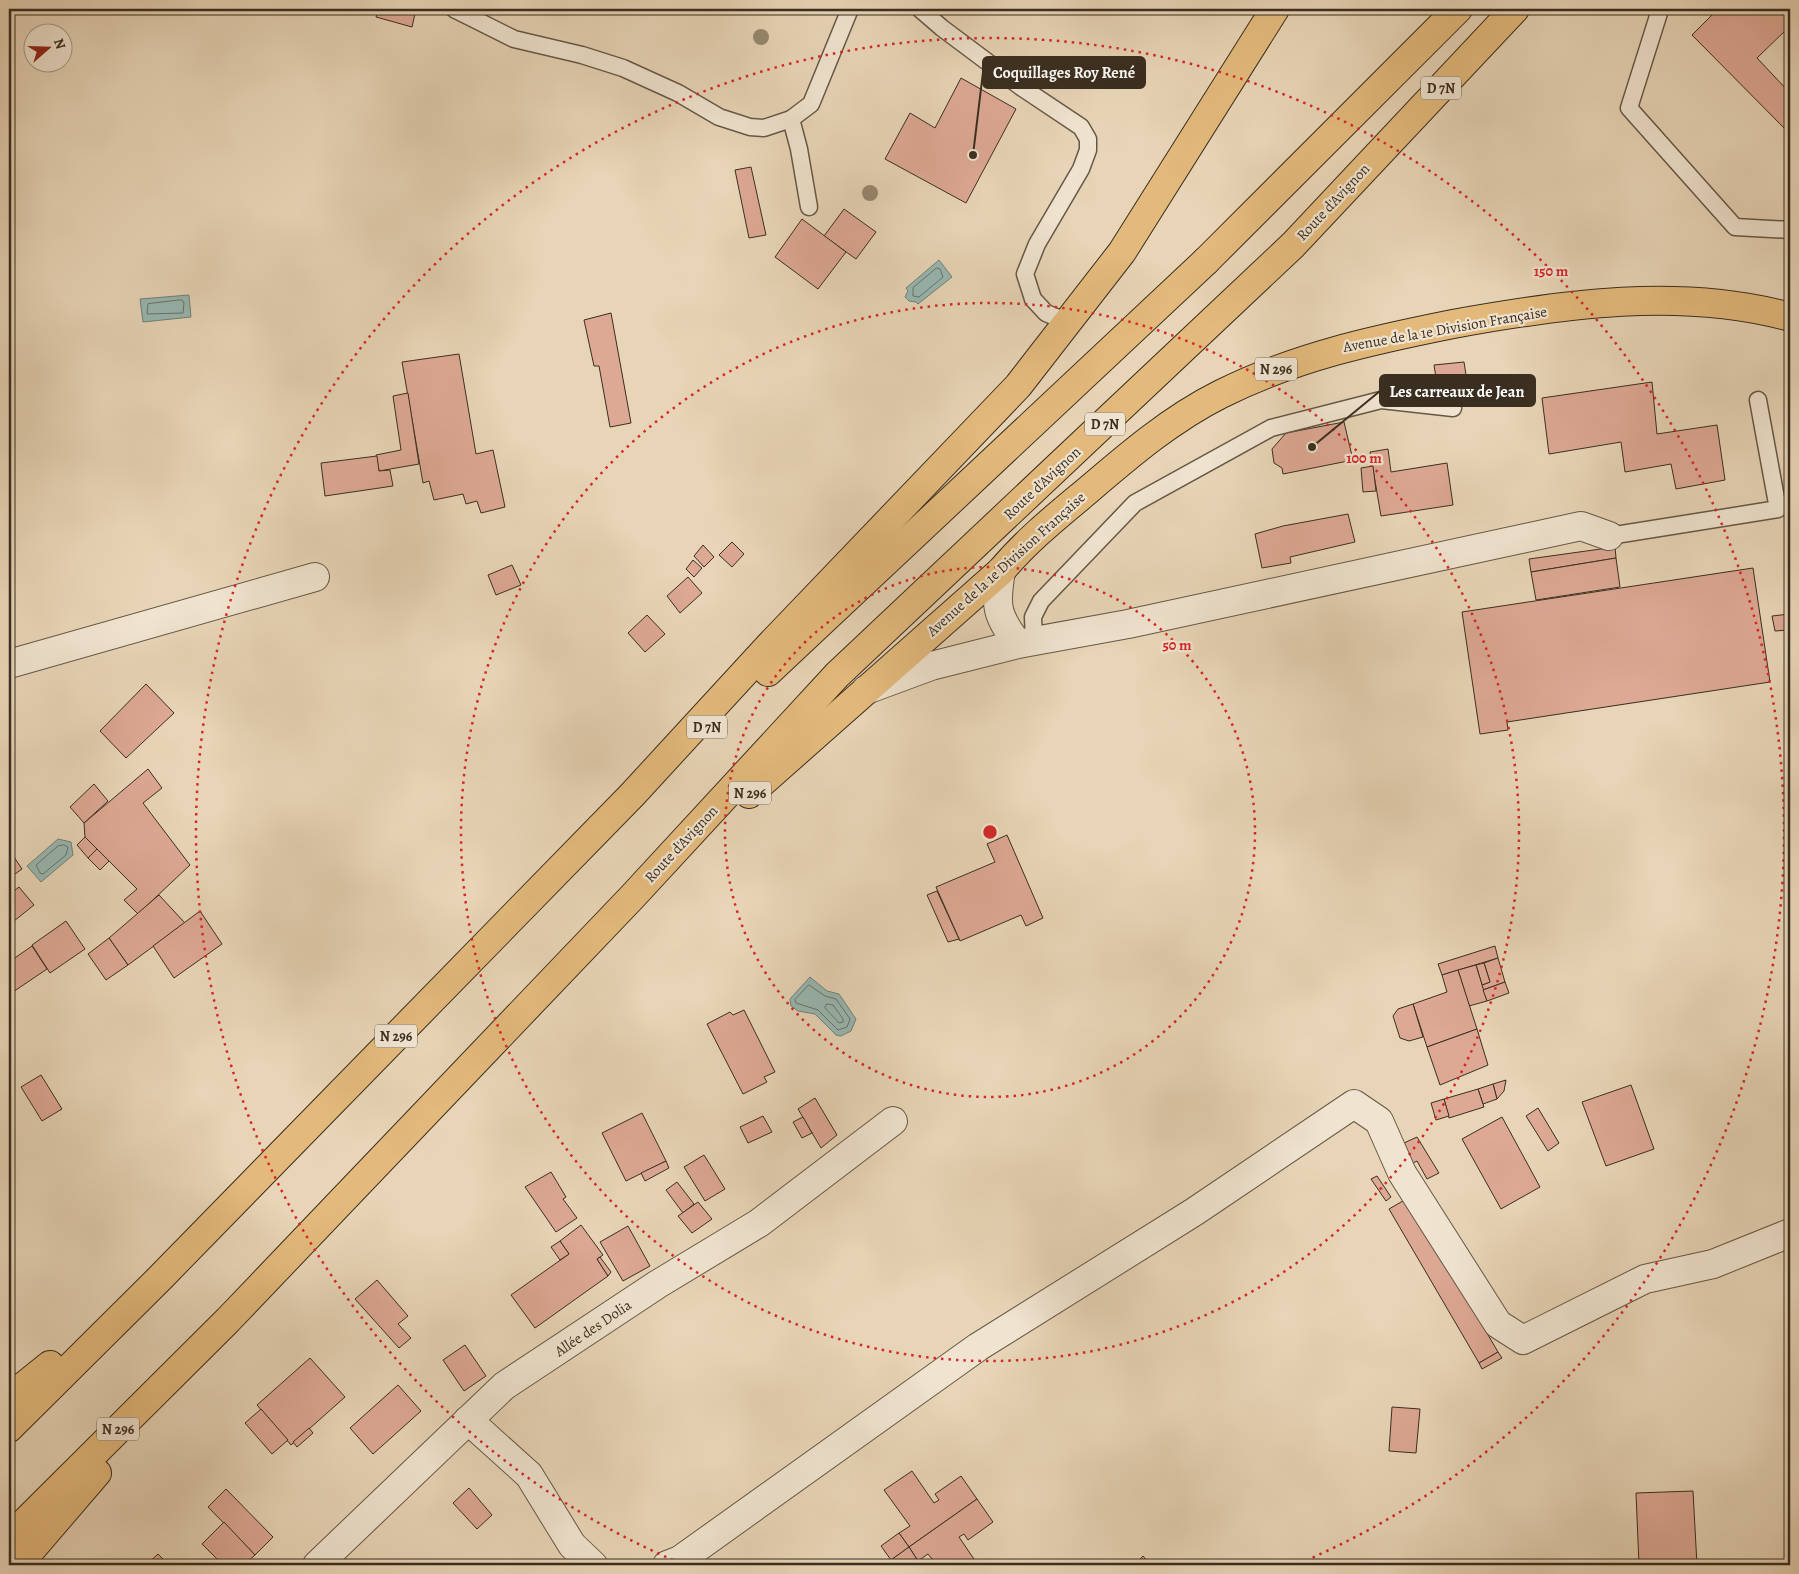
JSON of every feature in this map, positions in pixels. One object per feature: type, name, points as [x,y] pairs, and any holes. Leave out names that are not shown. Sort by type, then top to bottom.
[{"type":"main road","name":"N 296","points":[[9,1428],[161,1277],[632,795],[770,646],[1018,386],[1122,252],[1276,9]]},
{"type":"main road","name":"D 7N","points":[[632,795],[782,659],[1206,262],[1458,9]]},
{"type":"main road","name":"Route d'Avignon","points":[[633,896],[837,675],[1293,245],[1515,9]]},
{"type":"main road","name":"Avenue de la 1e Division Française","points":[[633,896],[1001,571],[1024,544],[1130,454],[1173,423],[1228,391],[1278,368],[1319,354],[1404,334],[1494,317],[1590,304],[1698,301],[1790,317]]},
{"type":"main road","name":"N 296","points":[[9,1538],[228,1320],[633,896]]},
{"type":"main road","points":[[9,1398],[161,1277]]},
{"type":"main road","points":[[18,1565],[228,1320]]},
{"type":"street","points":[[866,690],[931,666],[1026,642],[1137,622],[1581,526],[1609,536]]},
{"type":"street","points":[[1001,571],[996,597],[997,609],[1002,624],[1026,642]]},
{"type":"street","points":[[9,664],[315,577]]},
{"type":"street","points":[[667,1565],[680,1560],[978,1347],[1194,1212],[1354,1104],[1379,1121],[1402,1173],[1498,1324],[1522,1340],[1645,1279],[1713,1264],[1790,1234]]},
{"type":"street","name":"Allée des Dolia","points":[[317,1565],[504,1386],[658,1284],[759,1223],[893,1121]]},
{"type":"street","points":[[468,1420],[529,1476],[572,1545],[593,1565]]},
{"type":"lane","points":[[454,9],[514,39],[582,55],[623,68],[678,93],[719,117],[750,127],[764,128],[791,118],[811,104],[850,9]]},
{"type":"lane","points":[[920,9],[942,28],[1013,81],[1081,128],[1088,139],[1088,150],[1081,169],[1037,244],[1025,274],[1033,298],[1046,313],[1058,318],[1072,317]]},
{"type":"lane","points":[[1659,13],[1629,108],[1735,227],[1790,230]]},
{"type":"lane","points":[[791,118],[810,207]]},
{"type":"lane","points":[[1026,642],[1033,617],[1041,601],[1135,503],[1271,428],[1381,400],[1453,408]]},
{"type":"lane","points":[[1609,536],[1778,509],[1758,400]]},
{"type":"water","points":[[939,260],[952,277],[918,304],[909,301],[905,297],[908,291],[906,288]]},
{"type":"water","points":[[189,295],[191,317],[143,322],[140,299]]},
{"type":"water","points":[[58,839],[71,842],[73,855],[41,882],[27,866]]},
{"type":"water","points":[[810,977],[827,991],[839,994],[856,1019],[851,1031],[841,1036],[836,1035],[815,1014],[798,1011],[791,1006],[790,999]]},
{"type":"building","points":[[378,9],[416,9],[412,27],[376,17]]},
{"type":"building","points":[[1718,9],[1790,9],[1790,26],[1757,58],[1790,93],[1790,134],[1692,35]]},
{"type":"building","points":[[961,78],[1016,109],[966,203],[885,159],[910,113],[935,128]]},
{"type":"building","points":[[751,167],[766,235],[749,238],[735,170]]},
{"type":"building","points":[[844,209],[876,232],[856,259],[824,236]]},
{"type":"building","points":[[802,219],[846,252],[818,289],[775,257]]},
{"type":"building","points":[[611,313],[631,423],[610,427],[599,366],[594,366],[584,320]]},
{"type":"building","points":[[459,354],[476,454],[493,450],[505,507],[481,513],[477,501],[466,504],[463,494],[434,500],[429,481],[423,483],[402,362]]},
{"type":"building","points":[[1464,362],[1468,388],[1438,391],[1434,365]]},
{"type":"building","points":[[1652,382],[1657,434],[1717,425],[1725,480],[1676,489],[1671,464],[1625,472],[1621,442],[1549,454],[1542,398]]},
{"type":"building","points":[[408,393],[419,464],[379,471],[376,455],[401,450],[393,396]]},
{"type":"building","points":[[1344,422],[1353,460],[1283,474],[1282,468],[1274,463],[1272,449],[1286,433]]},
{"type":"building","points":[[1388,449],[1391,472],[1447,463],[1453,505],[1381,516],[1370,452]]},
{"type":"building","points":[[377,456],[379,471],[390,470],[393,486],[325,496],[321,463]]},
{"type":"building","points":[[1373,466],[1376,491],[1363,492],[1361,468]]},
{"type":"building","points":[[1348,514],[1355,542],[1290,557],[1291,563],[1262,568],[1255,534],[1283,526]]},
{"type":"building","points":[[732,542],[744,554],[732,567],[719,555]]},
{"type":"building","points":[[703,545],[714,557],[704,567],[694,556]]},
{"type":"building","points":[[1615,547],[1616,558],[1531,572],[1529,559]]},
{"type":"building","points":[[1616,558],[1620,587],[1536,600],[1531,572]]},
{"type":"building","points":[[693,560],[702,568],[694,577],[686,569]]},
{"type":"building","points":[[512,565],[521,585],[496,595],[488,575]]},
{"type":"building","points":[[1753,568],[1770,682],[1507,722],[1508,730],[1480,734],[1462,612]]},
{"type":"building","points":[[688,577],[702,593],[680,613],[667,596]]},
{"type":"building","points":[[1790,614],[1790,630],[1775,631],[1772,616]]},
{"type":"building","points":[[647,615],[665,634],[645,652],[628,633]]},
{"type":"building","points":[[146,684],[174,713],[126,758],[100,731]]},
{"type":"building","points":[[148,769],[162,788],[143,803],[190,865],[138,914],[124,900],[137,889],[85,837],[84,823]]},
{"type":"building","points":[[94,784],[108,801],[84,823],[70,807]]},
{"type":"building","points":[[1007,835],[1043,918],[1026,926],[1021,915],[960,941],[936,887],[995,862],[987,844]]},
{"type":"building","points":[[85,837],[97,849],[88,858],[77,845]]},
{"type":"building","points":[[97,849],[109,861],[100,870],[88,858]]},
{"type":"building","points":[[14,857],[22,869],[11,877],[9,874],[9,861]]},
{"type":"building","points":[[19,887],[34,905],[9,925],[9,895]]},
{"type":"building","points":[[937,891],[959,939],[948,942],[927,895]]},
{"type":"building","points":[[159,895],[185,923],[128,965],[109,938]]},
{"type":"building","points":[[200,911],[222,944],[174,978],[153,946]]},
{"type":"building","points":[[66,921],[85,949],[50,973],[32,945]]},
{"type":"building","points":[[109,938],[128,965],[106,980],[88,954]]},
{"type":"building","points":[[32,946],[47,969],[10,994],[9,962]]},
{"type":"building","points":[[1495,946],[1498,958],[1442,975],[1438,964]]},
{"type":"building","points":[[1498,958],[1505,982],[1483,990],[1482,985],[1490,982],[1484,963]]},
{"type":"building","points":[[1484,963],[1490,982],[1482,985],[1476,965]]},
{"type":"building","points":[[1476,965],[1487,1001],[1469,1006],[1458,970]]},
{"type":"building","points":[[1458,970],[1477,1029],[1427,1047],[1413,1004],[1447,992],[1442,975]]},
{"type":"building","points":[[1505,982],[1509,993],[1487,1001],[1483,990]]},
{"type":"building","points":[[1413,1004],[1423,1037],[1409,1041],[1400,1038],[1393,1016],[1398,1009]]},
{"type":"building","points":[[744,1010],[775,1072],[764,1077],[767,1082],[743,1094],[707,1024],[730,1012],[733,1015]]},
{"type":"building","points":[[1477,1029],[1488,1065],[1440,1085],[1427,1047]]},
{"type":"building","points":[[41,1075],[62,1109],[42,1121],[21,1087]]},
{"type":"building","points":[[1506,1080],[1504,1091],[1497,1099],[1493,1084]]},
{"type":"building","points":[[1493,1084],[1497,1099],[1483,1104],[1478,1089]]},
{"type":"building","points":[[1631,1085],[1654,1149],[1606,1166],[1582,1102]]},
{"type":"building","points":[[1478,1089],[1484,1107],[1449,1118],[1444,1099]]},
{"type":"building","points":[[815,1098],[837,1135],[821,1148],[798,1109]]},
{"type":"building","points":[[1444,1099],[1449,1116],[1436,1120],[1431,1103]]},
{"type":"building","points":[[1538,1108],[1559,1143],[1548,1151],[1526,1116]]},
{"type":"building","points":[[642,1113],[666,1161],[626,1181],[602,1133]]},
{"type":"building","points":[[763,1116],[772,1132],[748,1143],[740,1127]]},
{"type":"building","points":[[803,1117],[812,1133],[802,1138],[793,1122]]},
{"type":"building","points":[[1502,1117],[1540,1187],[1501,1209],[1462,1139]]},
{"type":"building","points":[[1417,1137],[1439,1173],[1427,1179],[1417,1161],[1413,1163],[1404,1143]]},
{"type":"building","points":[[704,1155],[725,1189],[705,1201],[684,1167]]},
{"type":"building","points":[[666,1161],[669,1168],[645,1181],[641,1173]]},
{"type":"building","points":[[551,1172],[566,1197],[563,1199],[577,1218],[556,1232],[525,1187]]},
{"type":"building","points":[[1377,1176],[1391,1197],[1386,1201],[1371,1179]]},
{"type":"building","points":[[677,1182],[694,1204],[683,1213],[666,1190]]},
{"type":"building","points":[[1408,1198],[1498,1352],[1479,1363],[1389,1209]]},
{"type":"building","points":[[698,1202],[712,1219],[692,1233],[678,1216]]},
{"type":"building","points":[[581,1225],[603,1255],[597,1259],[608,1276],[535,1328],[511,1295],[569,1254],[560,1241]]},
{"type":"building","points":[[628,1226],[650,1266],[623,1281],[600,1242]]},
{"type":"building","points":[[560,1241],[569,1254],[560,1260],[551,1247]]},
{"type":"building","points":[[600,1257],[611,1272],[608,1276],[597,1259]]},
{"type":"building","points":[[377,1280],[408,1316],[398,1324],[411,1338],[399,1348],[355,1299]]},
{"type":"building","points":[[465,1345],[486,1376],[464,1391],[443,1360]]},
{"type":"building","points":[[1498,1352],[1502,1358],[1482,1369],[1479,1363]]},
{"type":"building","points":[[310,1358],[345,1397],[291,1445],[257,1405]]},
{"type":"building","points":[[398,1385],[421,1411],[373,1454],[350,1428]]},
{"type":"building","points":[[1392,1407],[1420,1409],[1416,1453],[1389,1451]]},
{"type":"building","points":[[261,1409],[288,1440],[272,1454],[245,1423]]},
{"type":"building","points":[[309,1428],[313,1433],[297,1447],[293,1442]]},
{"type":"building","points":[[912,1471],[934,1503],[939,1500],[935,1494],[961,1476],[977,1499],[909,1547],[899,1533],[910,1526],[884,1490]]},
{"type":"building","points":[[469,1488],[492,1515],[477,1529],[453,1503]]},
{"type":"building","points":[[226,1489],[273,1537],[255,1555],[208,1507]]},
{"type":"building","points":[[1693,1491],[1697,1565],[1639,1565],[1636,1493]]},
{"type":"building","points":[[977,1499],[993,1522],[968,1540],[964,1534],[959,1537],[978,1565],[937,1565],[928,1554],[918,1561],[909,1547]]},
{"type":"building","points":[[224,1522],[255,1555],[244,1565],[223,1565],[202,1544]]},
{"type":"building","points":[[899,1533],[909,1547],[891,1560],[881,1546]]},
{"type":"building","points":[[909,1547],[918,1561],[912,1565],[894,1565],[891,1560]]},
{"type":"building","points":[[158,1554],[169,1565],[146,1565]]},
{"type":"building","points":[[1143,1556],[1151,1565],[1140,1565],[1137,1562]]},
{"type":"place","name":"Coquillages Roy René","points":[[973,155]]},
{"type":"place","name":"Les carreaux de Jean","points":[[1312,447]]}]
